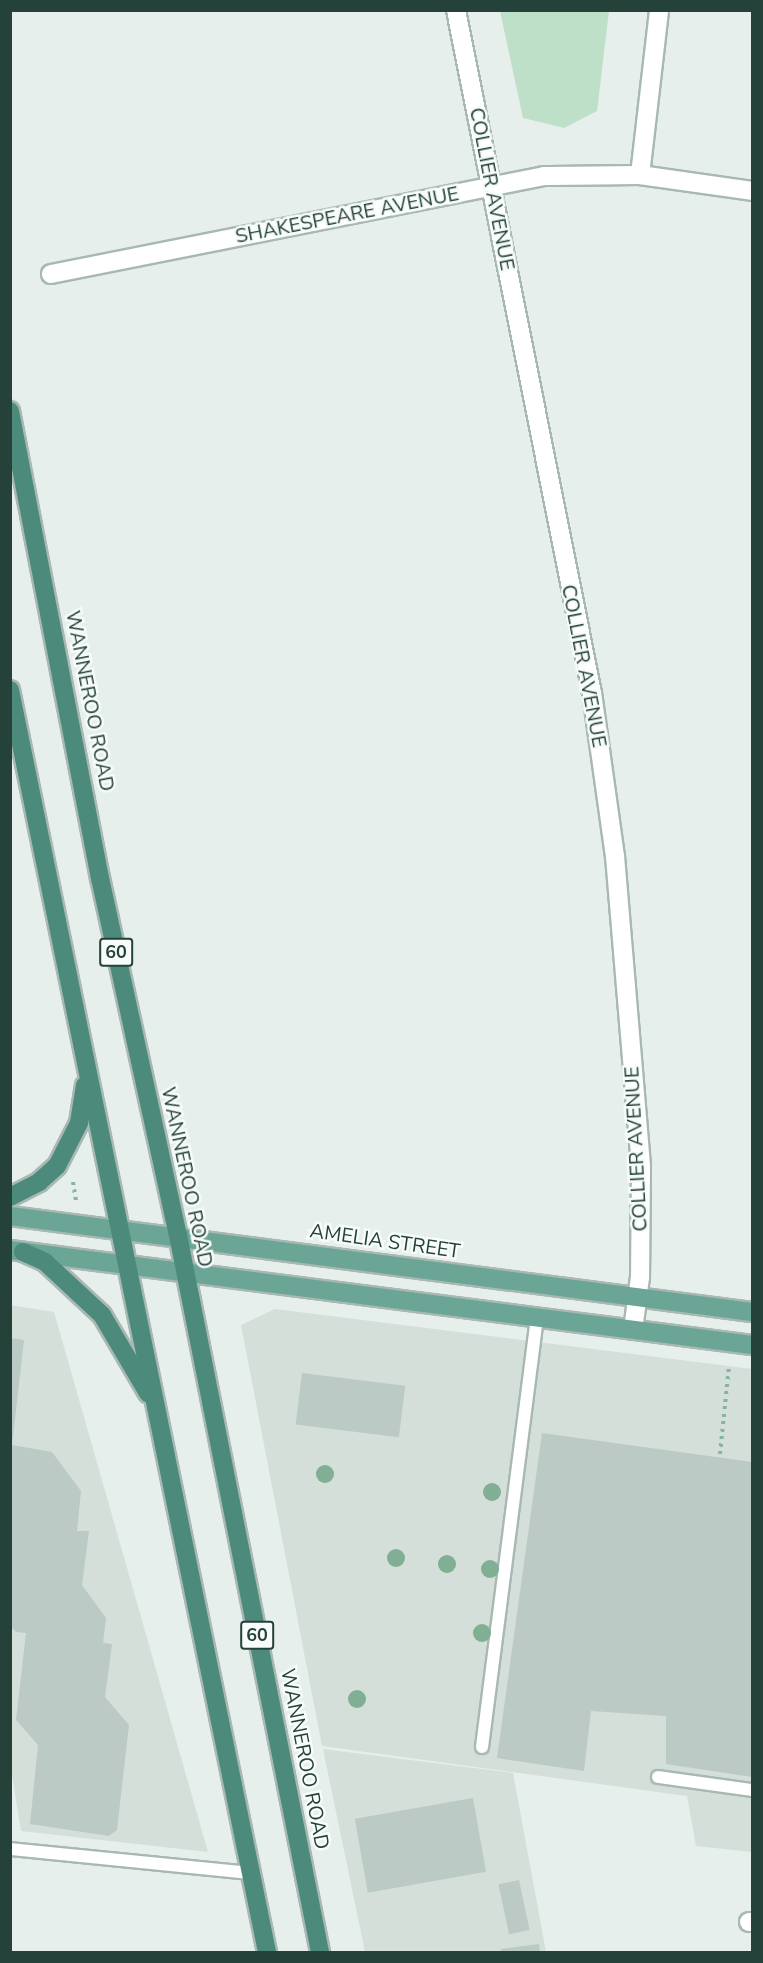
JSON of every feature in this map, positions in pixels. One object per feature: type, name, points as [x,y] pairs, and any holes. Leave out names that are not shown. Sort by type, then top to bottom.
[{"type":"highway","name":"WANNEROO ROAD","points":[[10,411],[100,878],[178,1235],[320,1953]]},
{"type":"highway","points":[[10,690],[267,1953]]},
{"type":"highway","points":[[10,1197],[39,1182],[69,1147],[78,1123],[87,1072]]},
{"type":"highway","points":[[17,1251],[45,1262],[102,1315],[155,1405]]},
{"type":"main road","name":"AMELIA STREET","points":[[10,1216],[178,1235],[638,1299],[753,1312]]},
{"type":"main road","points":[[17,1251],[753,1345]]},
{"type":"street","name":"COLLIER AVENUE","points":[[456,10],[592,693],[613,844],[640,1144],[638,1299],[633,1330]]},
{"type":"street","points":[[640,175],[659,10]]},
{"type":"street","name":"SHAKESPEARE AVENUE","points":[[51,274],[544,176],[640,175],[753,190]]},
{"type":"lane","points":[[482,1747],[537,1318]]},
{"type":"lane","points":[[658,1777],[753,1790]]},
{"type":"lane","points":[[10,1849],[252,1873]]},
{"type":"path","points":[[72,1178],[76,1201]]},
{"type":"path","points":[[720,1454],[730,1362]]},
{"type":"shaded area","points":[[10,1305],[54,1312],[208,1852],[21,1831],[10,1762]]},
{"type":"shaded area","points":[[275,1309],[752,1369],[752,1852],[696,1846],[687,1796],[322,1746],[241,1325]]},
{"type":"shaded area","points":[[323,1749],[513,1773],[546,1952],[365,1952]]},
{"type":"green space","points":[[500,11],[609,11],[597,111],[564,128],[523,118]]},
{"type":"building","points":[[10,1338],[24,1340],[12,1445],[52,1452],[81,1491],[77,1531],[89,1531],[82,1585],[106,1618],[103,1643],[112,1644],[105,1697],[129,1725],[117,1830],[109,1836],[30,1824],[38,1745],[16,1720],[26,1633],[16,1632],[10,1626]]},
{"type":"building","points":[[302,1373],[405,1386],[399,1437],[296,1425]]},
{"type":"building","points":[[542,1433],[752,1462],[752,1777],[666,1764],[666,1716],[591,1711],[584,1771],[497,1758]]},
{"type":"building","points":[[473,1798],[486,1872],[368,1893],[355,1819]]},
{"type":"building","points":[[519,1880],[530,1930],[509,1934],[498,1884]]},
{"type":"building","points":[[539,1944],[540,1952],[501,1952],[501,1949]]}]
